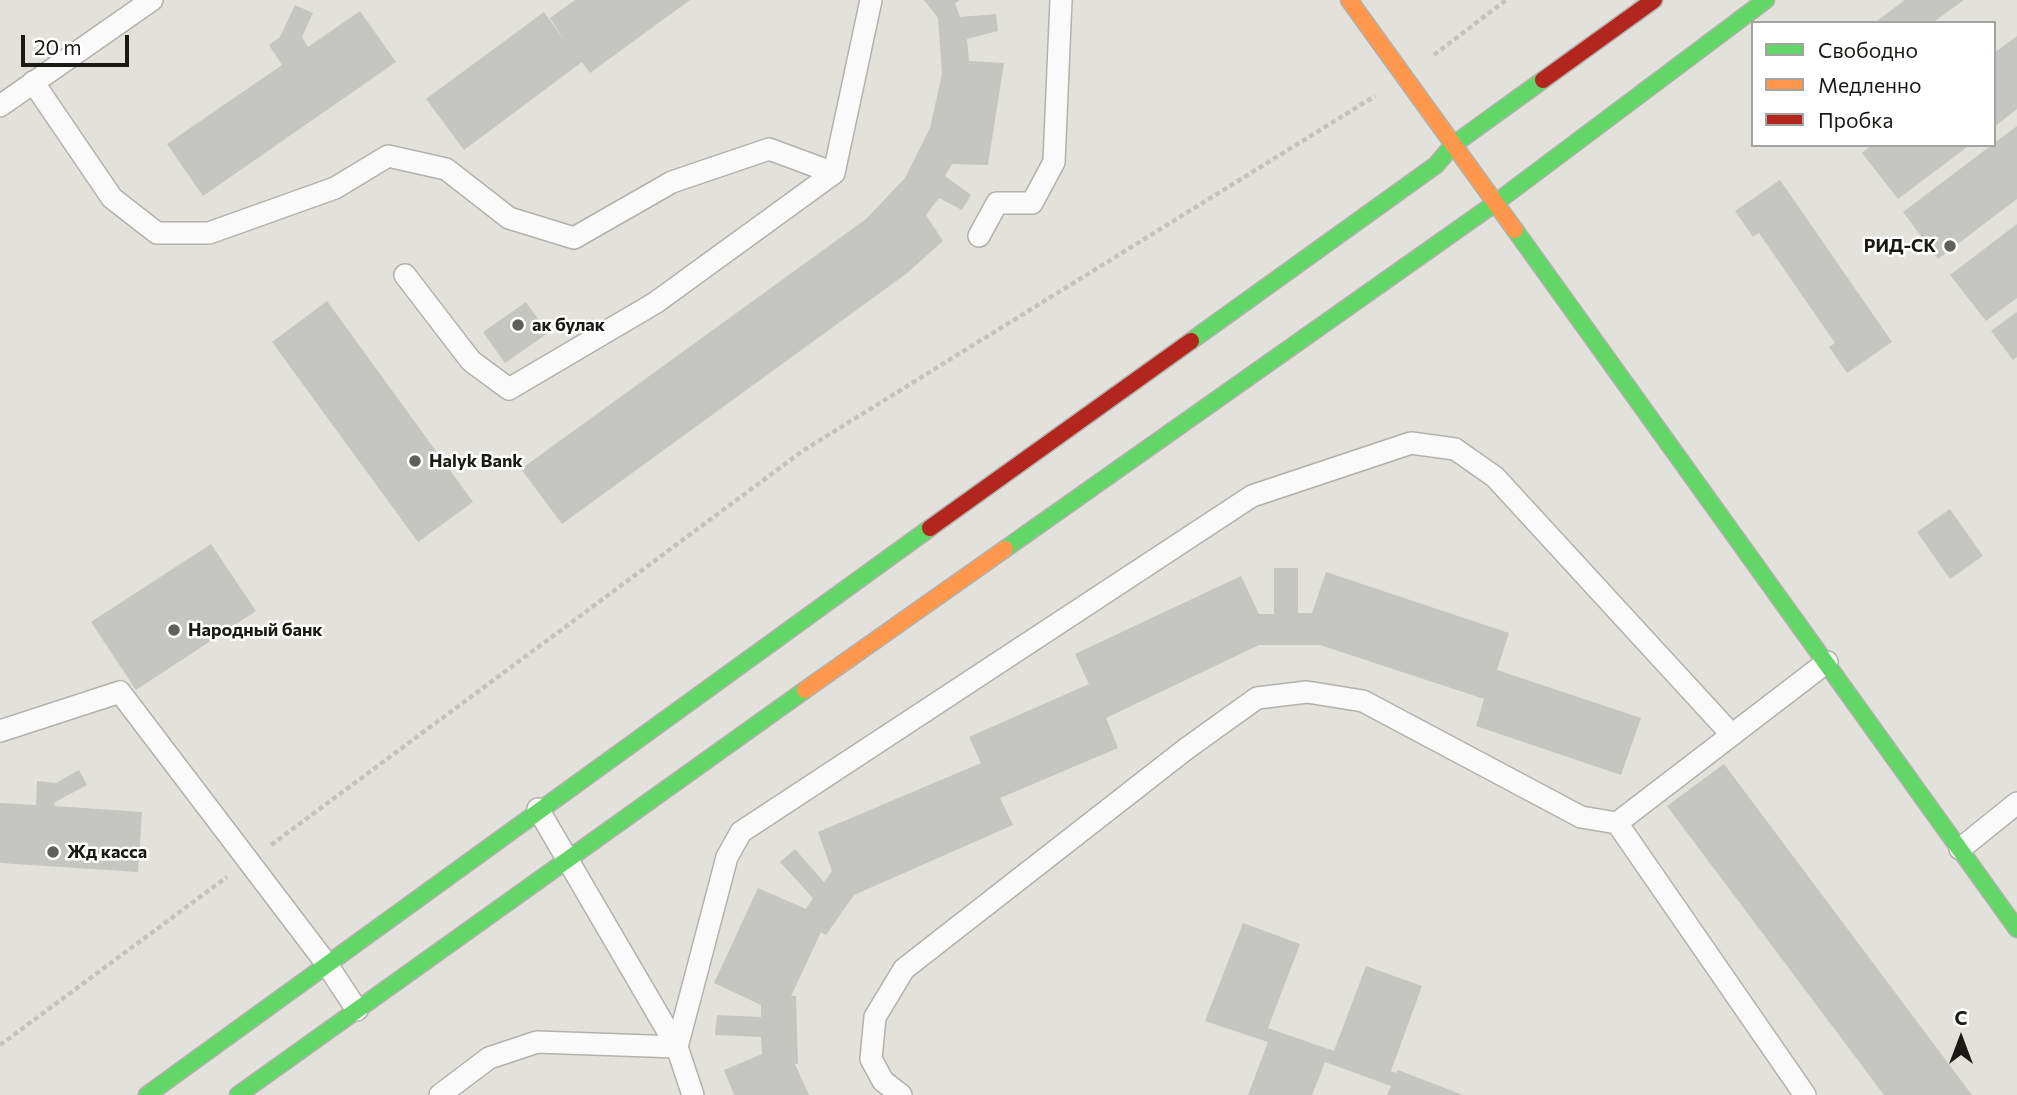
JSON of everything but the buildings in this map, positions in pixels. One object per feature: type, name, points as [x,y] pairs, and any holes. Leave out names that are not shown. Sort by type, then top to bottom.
[{"type":"main road","points":[[1349,0],[2017,929]]},
{"type":"main road","points":[[148,1095],[538,809],[1436,165],[1453,145],[1654,0]]},
{"type":"main road","points":[[238,1095],[1494,204],[1766,0]]},
{"type":"lane","points":[[0,106],[152,0]]},
{"type":"lane","points":[[405,275],[471,361],[509,389],[655,303],[834,173],[871,0]]},
{"type":"lane","points":[[979,236],[997,203],[1032,203],[1054,162],[1061,0]]},
{"type":"lane","points":[[33,82],[112,198],[157,233],[209,233],[335,188],[387,156],[446,169],[509,218],[574,238],[672,182],[769,149],[834,173]]},
{"type":"lane","points":[[677,1047],[727,857],[741,832],[1252,496],[1411,443],[1455,449],[1495,477],[1732,735]]},
{"type":"lane","points":[[1617,823],[1827,662]]},
{"type":"lane","points":[[0,731],[120,692],[326,963],[357,1010]]},
{"type":"lane","points":[[901,1095],[883,1081],[871,1059],[875,1017],[904,970],[1186,749],[1258,698],[1307,692],[1363,701],[1581,817],[1617,823],[1805,1095]]},
{"type":"lane","points":[[1960,849],[2017,803]]},
{"type":"lane","points":[[538,809],[677,1047],[693,1095]]},
{"type":"lane","points":[[440,1095],[489,1058],[537,1042],[677,1047]]},
{"type":"path","points":[[0,1045],[804,450],[1404,78],[1506,0]]},
{"type":"traffic: fast","points":[[1005,549],[1494,204],[1766,0]]},
{"type":"traffic: fast","points":[[1191,341],[1436,165],[1453,145],[1543,80]]},
{"type":"traffic: fast","points":[[1515,230],[2017,929]]},
{"type":"traffic: fast","points":[[147,1095],[930,528]]},
{"type":"traffic: fast","points":[[238,1095],[805,690]]},
{"type":"traffic: slow","points":[[1349,0],[1515,230]]},
{"type":"traffic: slow","points":[[805,690],[1005,549]]},
{"type":"traffic: jam","points":[[1543,80],[1654,0]]},
{"type":"traffic: jam","points":[[930,528],[1191,341]]},
{"type":"place","name":"РИД-СК","points":[[1950,246]]},
{"type":"place","name":"ак булак","points":[[518,325]]},
{"type":"place","name":"Halyk Bank","points":[[415,461]]},
{"type":"place","name":"Народный банк","points":[[174,630]]},
{"type":"place","name":"Жд касса","points":[[53,852]]}]
